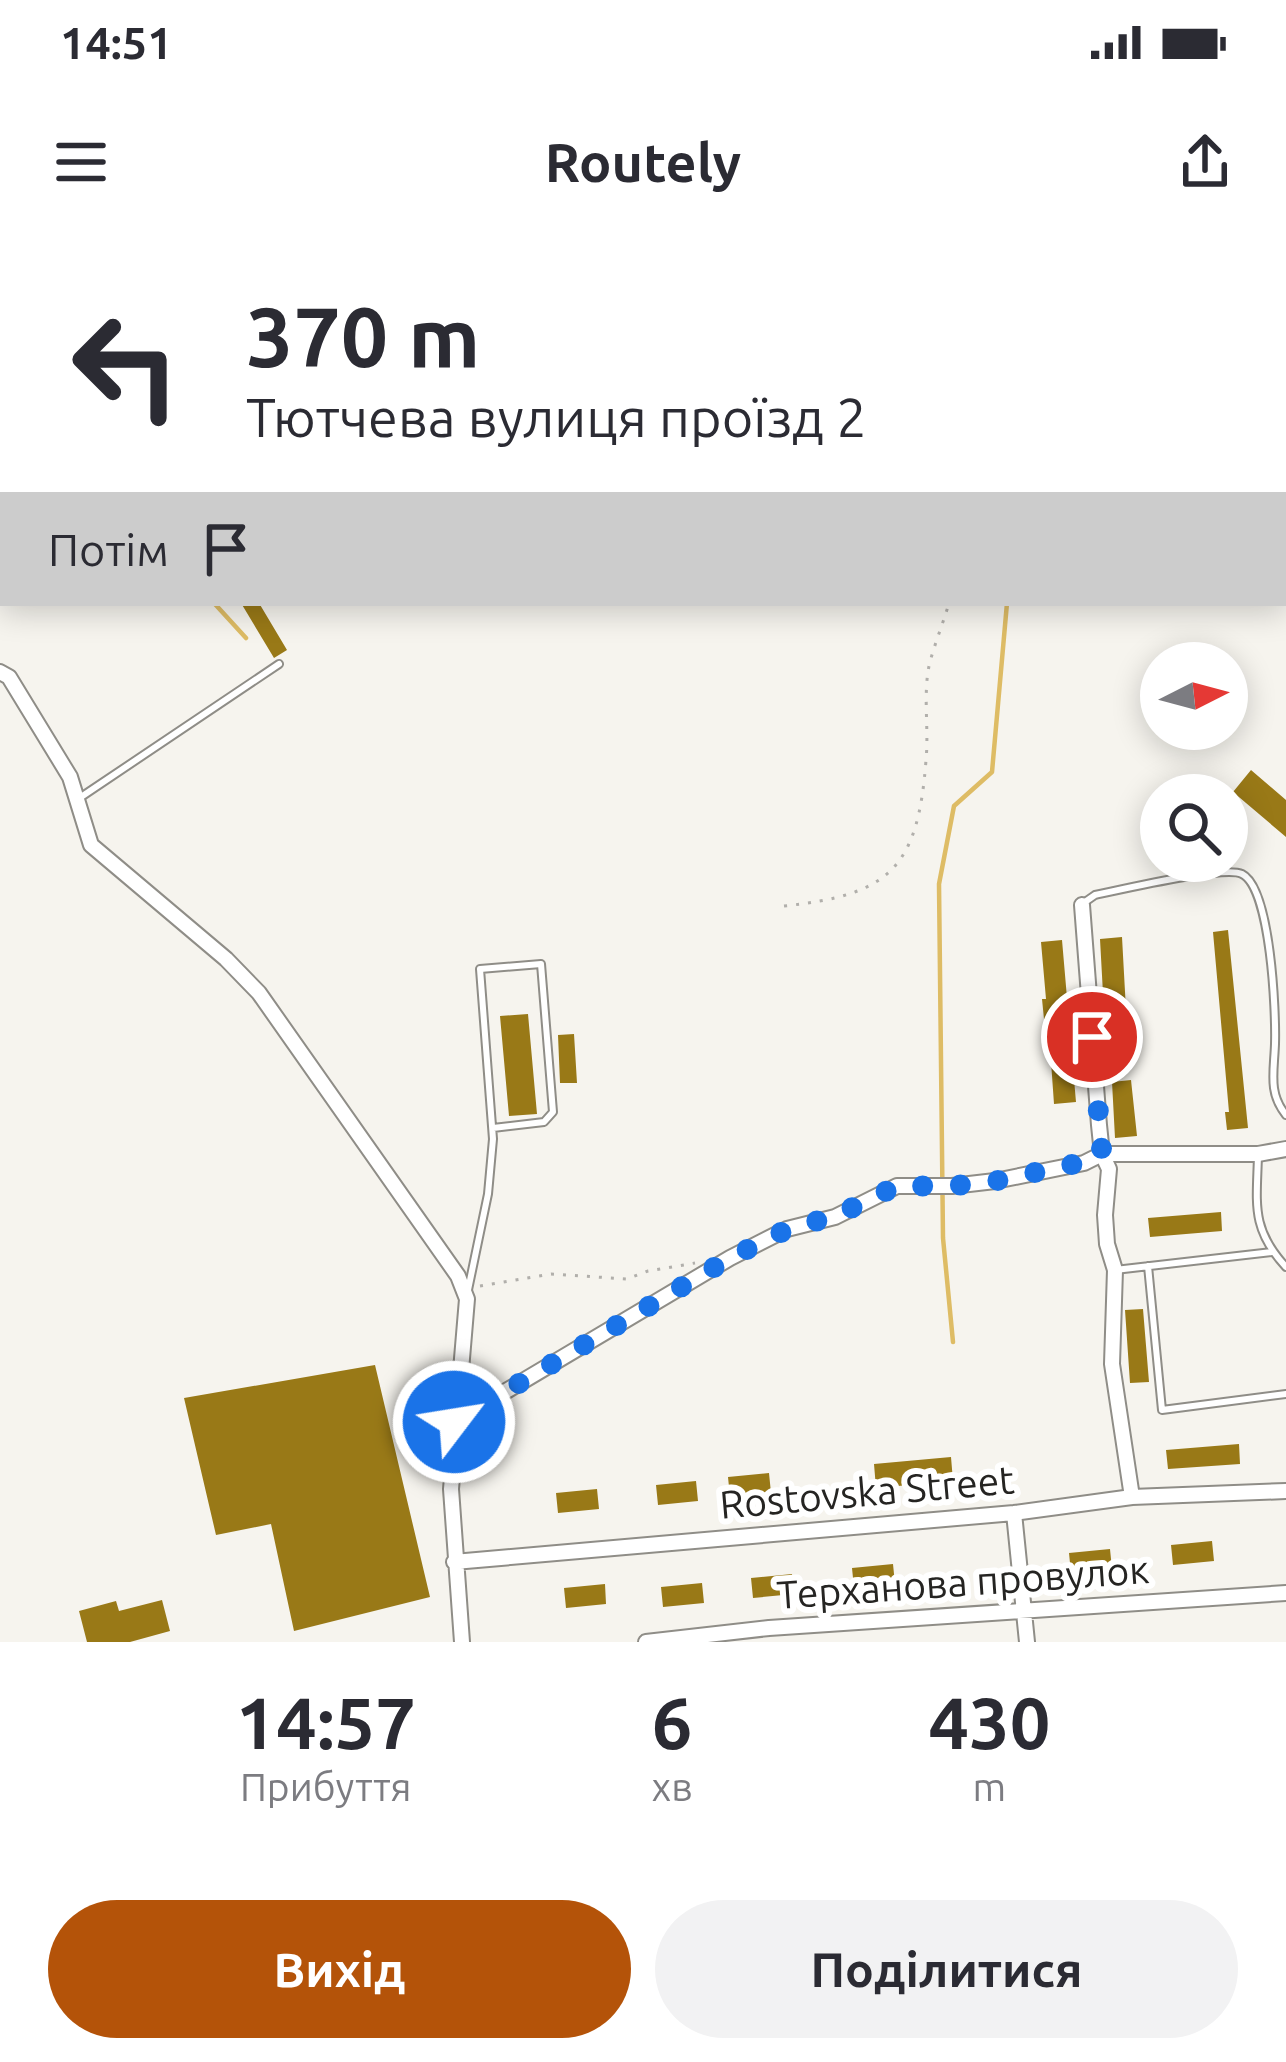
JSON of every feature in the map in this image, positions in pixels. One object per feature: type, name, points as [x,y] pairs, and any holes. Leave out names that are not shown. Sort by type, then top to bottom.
[{"type":"street","points":[[0,672],[10,677],[58,757],[78,799],[91,845],[226,959],[259,993],[468,1293],[451,1489],[462,1642]]},
{"type":"street","points":[[1082,905],[1102,1154],[1108,1169],[1107,1244],[1115,1270],[1112,1364],[1132,1497]]},
{"type":"street","points":[[454,1422],[726,1260],[788,1229],[835,1216],[897,1186],[995,1181],[1102,1154],[1258,1154],[1286,1149]]},
{"type":"street","name":"Rostovska Street","points":[[454,1562],[1014,1513],[1132,1497],[1286,1491]]},
{"type":"street","points":[[1014,1513],[1027,1642]]},
{"type":"street","name":"Терханова провулок","points":[[646,1642],[769,1628],[1286,1593]]},
{"type":"lane","points":[[78,799],[279,664]]},
{"type":"lane","points":[[1082,905],[1095,895],[1228,870],[1252,881],[1262,903],[1275,1001],[1274,1099],[1286,1115]]},
{"type":"lane","points":[[468,1293],[488,1194],[493,1128],[480,969],[541,964],[554,1112],[544,1122],[493,1128]]},
{"type":"lane","points":[[1258,1154],[1256,1222],[1286,1267]]},
{"type":"lane","points":[[1115,1270],[1272,1252]]},
{"type":"lane","points":[[1148,1266],[1162,1410],[1286,1394]]},
{"type":"path","points":[[784,906],[856,896],[890,875],[910,848],[926,762],[929,667],[948,606]]},
{"type":"path","points":[[468,1293],[551,1274],[627,1279],[648,1271],[726,1260]]},
{"type":"building","points":[[243,606],[261,606],[287,650],[274,658]]},
{"type":"building","points":[[1251,770],[1286,800],[1286,837],[1248,805]]},
{"type":"building","points":[[1228,930],[1248,1128],[1227,1130],[1213,932]]},
{"type":"building","points":[[1122,937],[1126,1010],[1104,1012],[1100,939]]},
{"type":"building","points":[[1062,940],[1076,1102],[1054,1104],[1041,942]]},
{"type":"building","points":[[528,1014],[537,1114],[509,1116],[500,1016]]},
{"type":"building","points":[[574,1034],[577,1083],[560,1083],[558,1035]]},
{"type":"building","points":[[1131,1080],[1137,1136],[1115,1138],[1112,1082]]},
{"type":"building","points":[[1221,1212],[1222,1231],[1150,1237],[1148,1218]]},
{"type":"building","points":[[1143,1309],[1149,1382],[1130,1383],[1125,1310]]},
{"type":"building","points":[[375,1365],[430,1597],[294,1631],[271,1524],[216,1535],[184,1398]]},
{"type":"building","points":[[1239,1444],[1240,1464],[1168,1469],[1166,1450]]},
{"type":"building","points":[[951,1457],[953,1481],[876,1488],[874,1464]]},
{"type":"building","points":[[769,1473],[771,1493],[730,1497],[728,1477]]},
{"type":"building","points":[[696,1481],[698,1501],[658,1505],[656,1485]]},
{"type":"building","points":[[597,1489],[599,1509],[558,1513],[556,1493]]},
{"type":"building","points":[[1212,1541],[1214,1561],[1173,1565],[1171,1545]]},
{"type":"building","points":[[1110,1549],[1112,1569],[1071,1573],[1069,1553]]},
{"type":"building","points":[[893,1564],[895,1584],[854,1588],[852,1568]]},
{"type":"building","points":[[792,1574],[794,1594],[753,1598],[751,1578]]},
{"type":"building","points":[[702,1583],[704,1603],[663,1607],[661,1587]]},
{"type":"building","points":[[605,1584],[606,1604],[566,1608],[564,1588]]},
{"type":"building","points":[[162,1600],[170,1631],[130,1642],[87,1642],[79,1611],[116,1601],[119,1611]]},
{"type":"waterway","points":[[217,606],[246,638]]},
{"type":"waterway","points":[[953,1342],[943,1238],[939,884],[954,806],[992,772],[1007,606]]},
{"type":"route","points":[[454,1422],[730,1258],[788,1229],[835,1216],[897,1186],[995,1181],[1102,1154],[1092,1037]]}]
